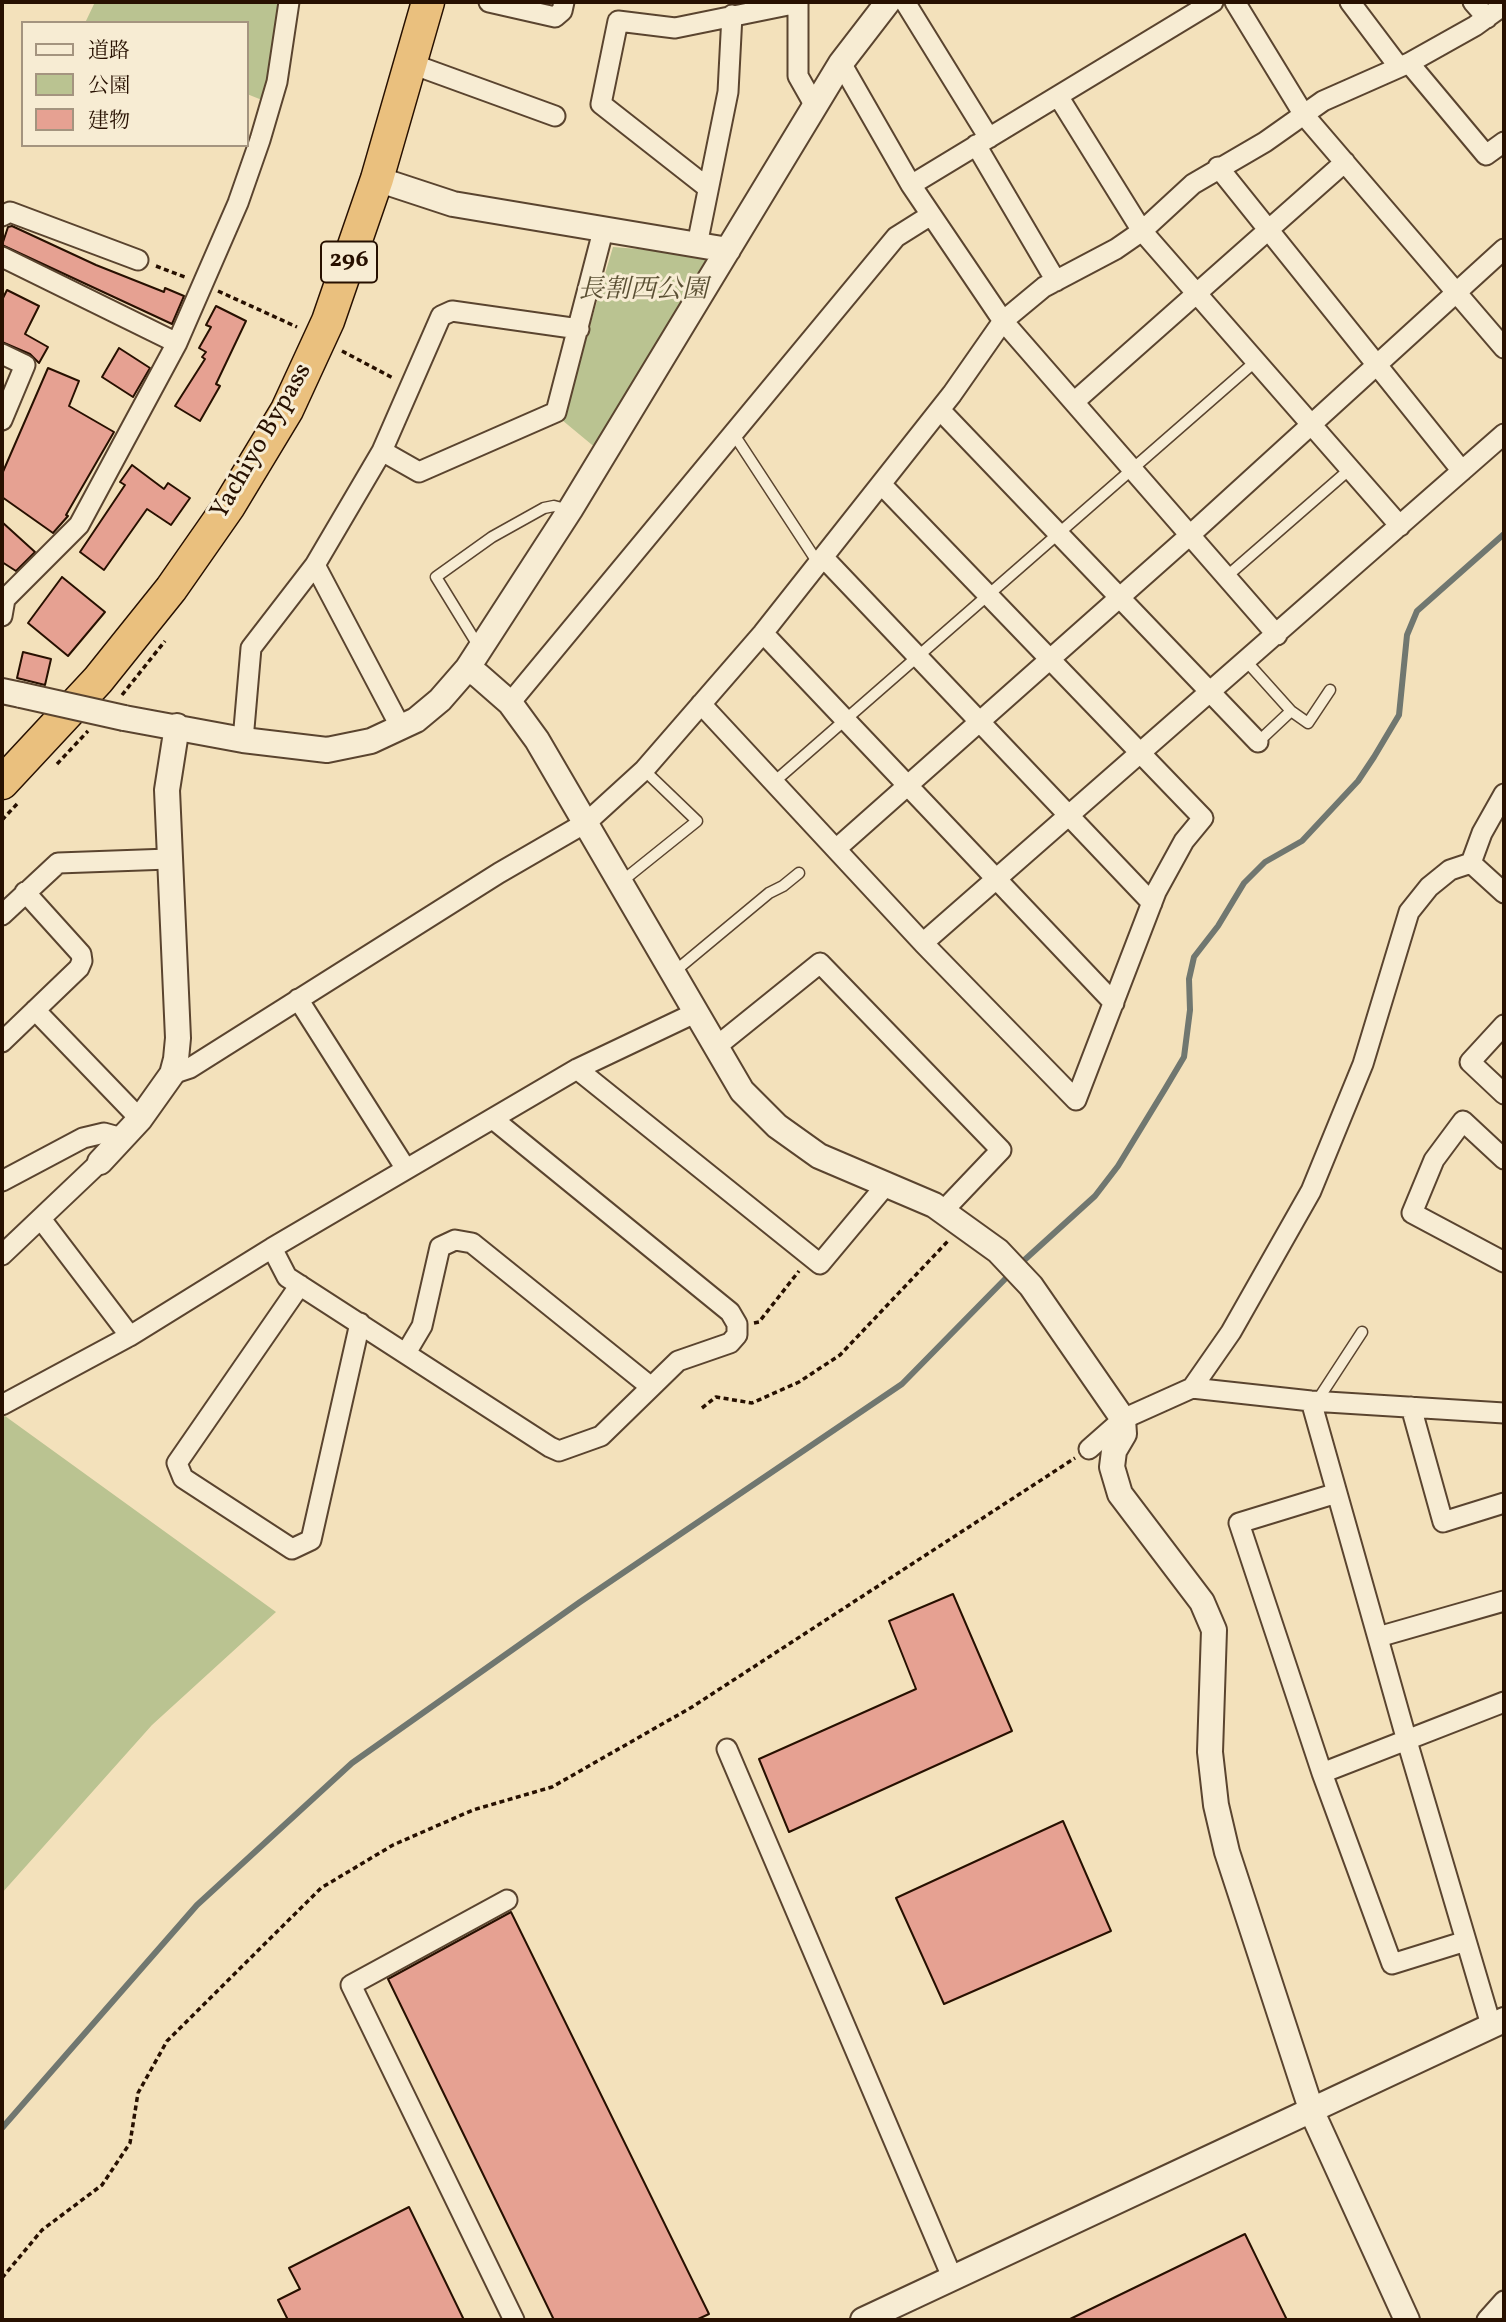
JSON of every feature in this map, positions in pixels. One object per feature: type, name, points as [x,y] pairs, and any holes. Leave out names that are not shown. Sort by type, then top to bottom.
[{"type":"highway","name":"Yachiyo Bypass","points":[[2,783],[98,680],[171,589],[229,506],[287,410],[323,332],[377,179],[428,2]]},
{"type":"street","points":[[2,616],[5,600],[79,525],[177,344],[238,203],[260,140],[277,82],[289,2]]},
{"type":"street","points":[[489,2],[555,17],[562,11],[564,2]]},
{"type":"street","points":[[708,188],[601,104],[618,21],[666,29],[799,2],[798,76],[815,106]]},
{"type":"street","points":[[11,693],[243,740],[327,750],[371,741],[401,728],[440,701],[473,659],[570,510],[870,14],[888,2]]},
{"type":"street","points":[[905,2],[1056,281]]},
{"type":"street","points":[[911,185],[1213,2]]},
{"type":"street","points":[[1235,2],[1304,115],[1457,290],[1504,348]]},
{"type":"street","points":[[1350,2],[1486,155],[1504,142]]},
{"type":"street","points":[[1474,2],[1487,18]]},
{"type":"street","points":[[172,1074],[190,1068],[499,873],[587,822],[644,770],[763,632],[940,410],[1003,321],[1056,281],[1116,249],[1142,231],[1193,184],[1218,167],[1265,142],[1323,101],[1404,65],[1487,18],[1504,5]]},
{"type":"street","points":[[697,244],[728,92],[732,15]]},
{"type":"street","points":[[841,63],[911,185],[1003,321],[1277,635]]},
{"type":"street","points":[[412,64],[555,116]]},
{"type":"street","points":[[1058,96],[1142,231],[1400,526]]},
{"type":"street","points":[[1074,402],[1345,162]]},
{"type":"street","points":[[1218,167],[1462,471]]},
{"type":"street","points":[[377,179],[453,204],[728,250]]},
{"type":"street","points":[[2,216],[10,212],[138,260]]},
{"type":"street","points":[[510,703],[896,237],[931,215]]},
{"type":"street","points":[[382,451],[419,472],[556,412],[603,231]]},
{"type":"street","points":[[836,849],[1120,598],[1504,249]]},
{"type":"street","points":[[2,257],[177,344]]},
{"type":"street","points":[[243,740],[251,648],[315,565],[382,451],[445,313],[452,311],[579,328]]},
{"type":"street","points":[[2,354],[25,365],[2,420]]},
{"type":"street","points":[[940,410],[1258,742]]},
{"type":"street","points":[[923,943],[1247,662],[1504,434]]},
{"type":"street","points":[[701,704],[923,943],[1076,1100],[1152,903],[1184,841],[1203,818],[881,484]]},
{"type":"street","points":[[821,560],[1152,903]]},
{"type":"street","points":[[315,565],[401,728]]},
{"type":"street","points":[[763,632],[1114,1003]]},
{"type":"street","points":[[473,659],[491,685],[510,703],[587,822],[742,1091],[777,1126],[819,1156],[953,1218],[998,1251],[1031,1286],[1123,1419],[1124,1434],[1114,1451],[1112,1467],[1120,1494],[1202,1602],[1214,1630],[1210,1752],[1216,1805],[1227,1852],[1312,2112],[1407,2320]]},
{"type":"street","points":[[2,1255],[140,1119],[172,1074],[178,1038],[167,790],[177,726]]},
{"type":"street","points":[[1471,863],[1482,833],[1504,794]]},
{"type":"street","points":[[2,915],[58,863],[169,859]]},
{"type":"street","points":[[1471,863],[1504,893]]},
{"type":"street","points":[[1192,1388],[1231,1332],[1311,1191],[1363,1064],[1409,912],[1429,887],[1450,870],[1471,863]]},
{"type":"street","points":[[2,1042],[79,968],[82,961],[81,954],[25,892]]},
{"type":"street","points":[[717,1046],[820,963],[1001,1150],[953,1218]]},
{"type":"street","points":[[298,999],[406,1169]]},
{"type":"street","points":[[35,1010],[140,1119]]},
{"type":"street","points":[[2,1405],[130,1336],[272,1248],[577,1069],[697,1012]]},
{"type":"street","points":[[1504,1025],[1470,1062],[1504,1094]]},
{"type":"street","points":[[577,1069],[820,1264],[886,1185]]},
{"type":"street","points":[[272,1248],[287,1277],[559,1451],[601,1436],[678,1360],[730,1343],[737,1335],[737,1324],[730,1312],[493,1119]]},
{"type":"street","points":[[1504,1159],[1463,1121],[1434,1160],[1412,1213],[1504,1262]]},
{"type":"street","points":[[2,1181],[83,1138],[103,1133],[122,1138]]},
{"type":"street","points":[[41,1219],[130,1336]]},
{"type":"street","points":[[406,1353],[422,1326],[440,1247],[455,1240],[464,1241],[472,1243],[651,1387]]},
{"type":"street","points":[[300,1285],[177,1463],[183,1478],[292,1549],[311,1540],[360,1323]]},
{"type":"street","points":[[1089,1449],[1123,1419],[1192,1388],[1314,1401],[1504,1413]]},
{"type":"street","points":[[863,2320],[1312,2112],[1498,2022],[1466,1941],[1406,1741],[1314,1401]]},
{"type":"street","points":[[1411,1407],[1443,1522],[1504,1503]]},
{"type":"street","points":[[1337,1493],[1239,1523],[1322,1773],[1392,1964],[1466,1941]]},
{"type":"street","points":[[1377,1637],[1504,1601]]},
{"type":"street","points":[[1322,1773],[1504,1702]]},
{"type":"street","points":[[727,1749],[951,2277]]},
{"type":"street","points":[[507,1900],[351,1986],[514,2320]]},
{"type":"street","points":[[1488,2320],[1504,2301]]},
{"type":"lane","points":[[774,782],[987,595],[1134,471],[1256,361]]},
{"type":"lane","points":[[733,433],[821,560]]},
{"type":"lane","points":[[1226,577],[1350,469]]},
{"type":"lane","points":[[473,659],[436,577],[492,537],[544,508],[554,506],[570,510]]},
{"type":"lane","points":[[1247,662],[1291,711],[1308,723],[1330,691]]},
{"type":"lane","points":[[1258,742],[1291,711]]},
{"type":"lane","points":[[620,883],[697,821],[644,770]]},
{"type":"lane","points":[[674,972],[769,893],[799,873]]},
{"type":"lane","points":[[1314,1401],[1362,1332]]},
{"type":"path","points":[[342,351],[410,387]]},
{"type":"path","points":[[702,1408],[716,1396],[752,1403],[799,1382],[840,1355],[953,1218]]},
{"type":"path","points":[[737,1324],[759,1322],[811,1256]]},
{"type":"path","points":[[2,2278],[43,2230],[102,2185],[130,2143],[138,2093],[166,2041],[321,1888],[393,1845],[473,1810],[552,1787],[575,1774],[692,1707],[840,1613],[973,1521],[1089,1449]]},
{"type":"green space","points":[[95,2],[283,2],[262,100],[248,94],[248,21],[86,21]]},
{"type":"green space","name":"長割西公園","points":[[613,247],[714,255],[597,449],[562,420]]},
{"type":"green space","points":[[5,1416],[276,1612],[152,1725],[2,1893],[2,1418]]},
{"type":"building","points":[[12,226],[96,265],[164,292],[165,288],[184,296],[172,324],[2,245],[8,227]]},
{"type":"building","points":[[7,290],[39,306],[25,334],[48,347],[39,363],[30,354],[2,342],[2,300]]},
{"type":"building","points":[[216,306],[246,321],[216,384],[220,386],[200,421],[175,406],[205,359],[202,357],[206,352],[199,348],[211,327],[206,325]]},
{"type":"building","points":[[119,348],[150,368],[133,397],[102,377]]},
{"type":"building","points":[[48,368],[79,381],[69,406],[114,432],[66,515],[68,516],[53,533],[2,497],[2,474]]},
{"type":"building","points":[[132,465],[164,489],[168,483],[190,498],[171,525],[147,509],[104,570],[80,552],[125,485],[120,482]]},
{"type":"building","points":[[2,522],[35,552],[16,571],[2,562]]},
{"type":"building","points":[[62,577],[105,612],[68,656],[28,623]]},
{"type":"building","points":[[23,652],[51,659],[45,685],[17,678]]},
{"type":"building","points":[[953,1594],[1012,1731],[789,1832],[759,1759],[916,1689],[889,1621]]},
{"type":"building","points":[[1063,1821],[1111,1931],[944,2004],[896,1898]]},
{"type":"building","points":[[511,1912],[709,2314],[696,2320],[554,2320],[388,1979]]},
{"type":"building","points":[[409,2207],[464,2320],[288,2320],[278,2300],[300,2289],[289,2268]]},
{"type":"building","points":[[1245,2234],[1287,2320],[1068,2320]]},
{"type":"waterway","points":[[1020,1264],[1095,1196],[1118,1166],[1184,1057],[1190,1010],[1189,979],[1194,957],[1218,926],[1244,883],[1265,862],[1302,841],[1358,781],[1374,757],[1399,715],[1407,635],[1417,611],[1504,534]]},
{"type":"waterway","points":[[2,2128],[197,1905],[352,1763],[580,1602],[902,1384],[1012,1272]]}]
